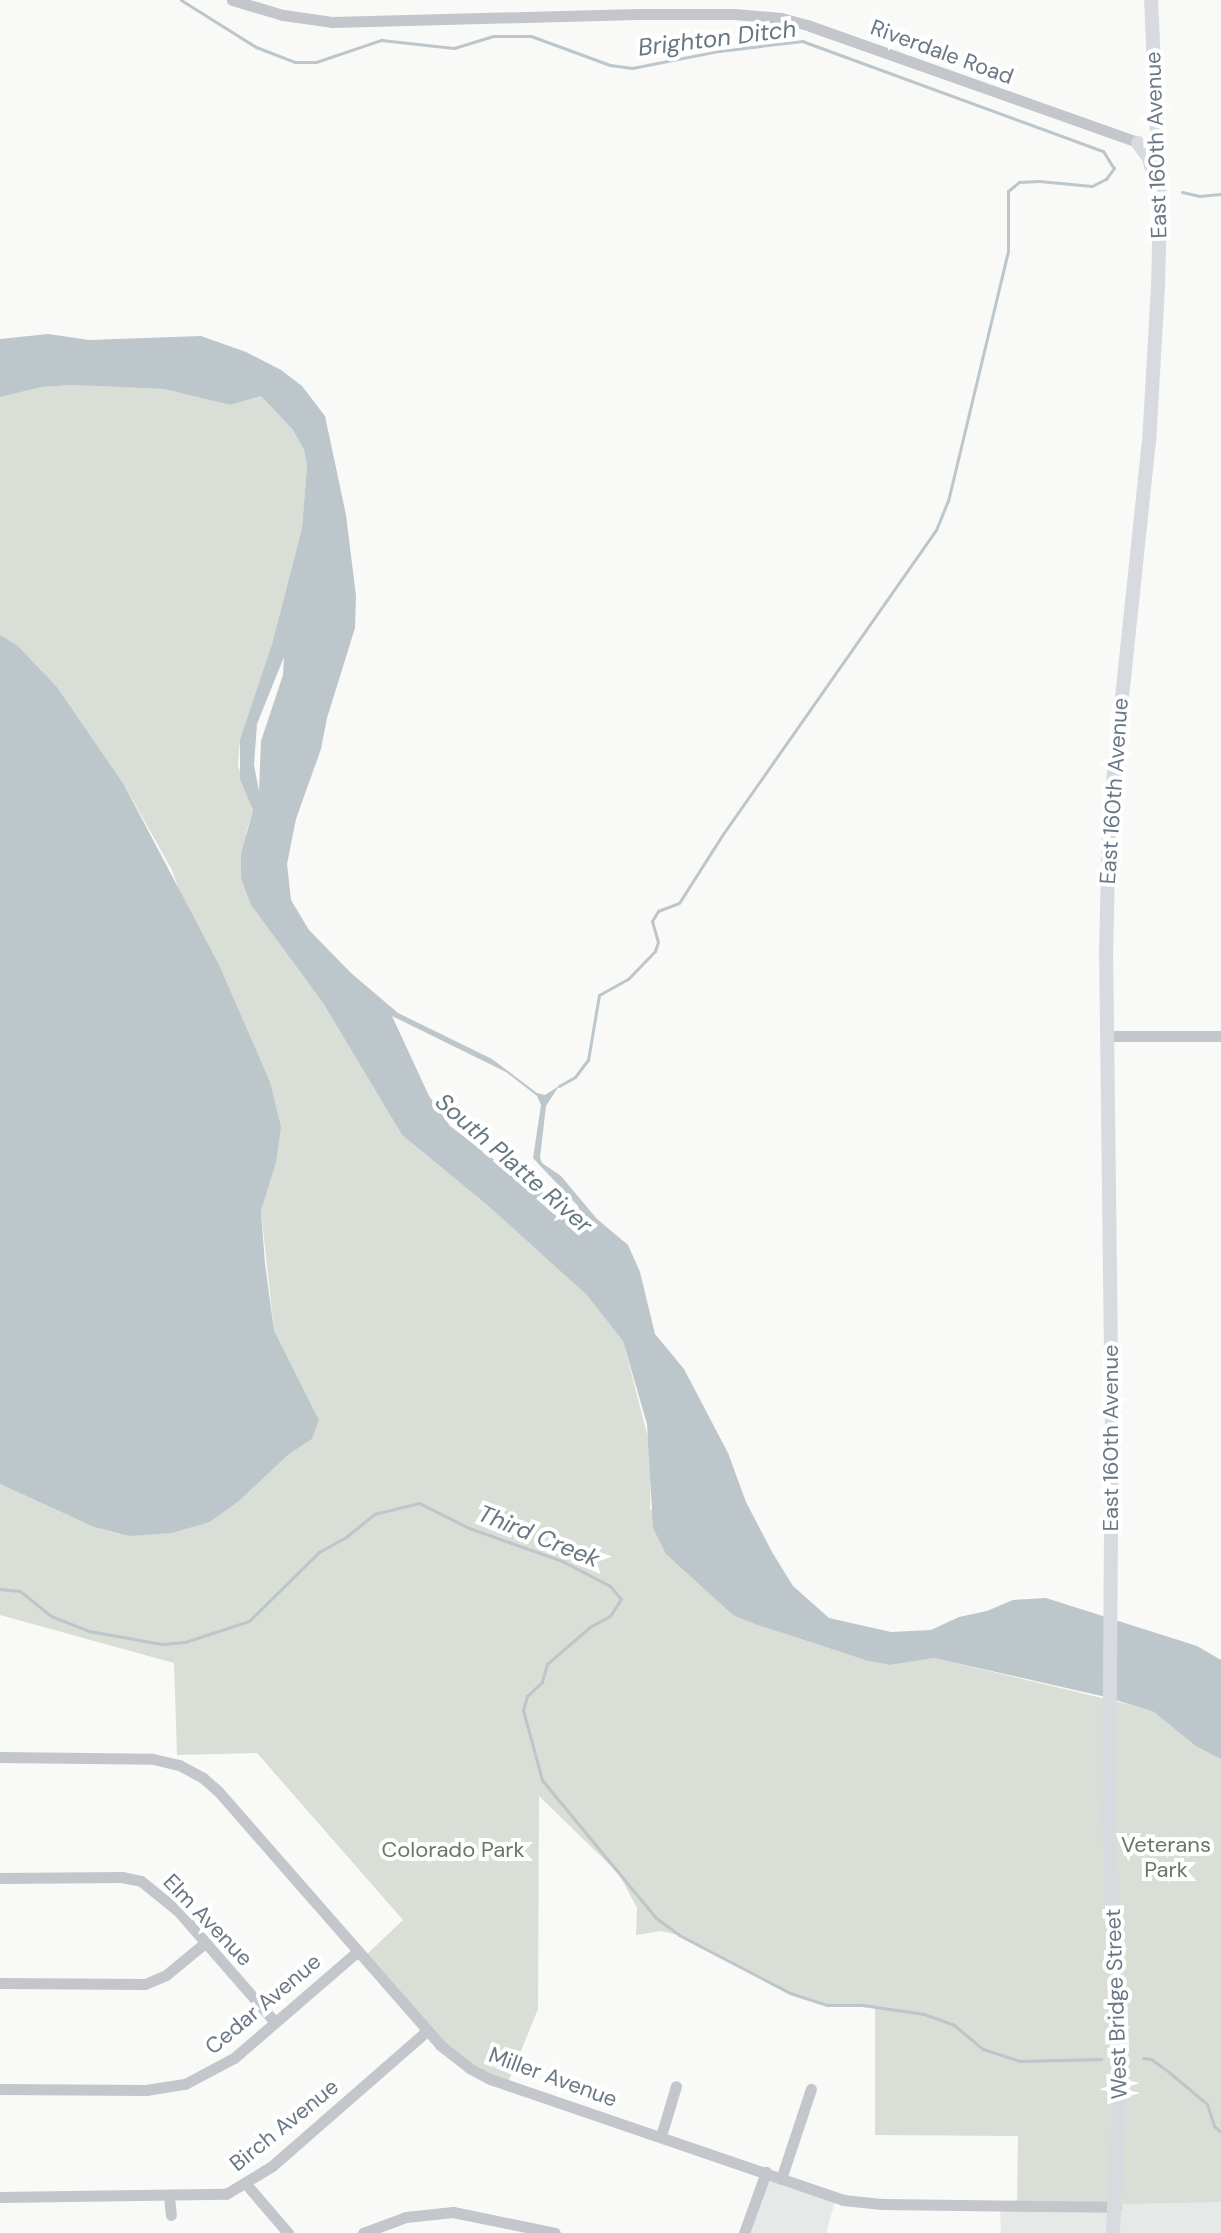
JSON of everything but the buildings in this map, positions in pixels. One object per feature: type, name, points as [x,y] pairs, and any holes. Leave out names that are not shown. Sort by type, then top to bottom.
[{"type":"main road","name":"East 160th Avenue","points":[[1111,1583],[1109,821],[1149,443],[1160,221],[1151,0]]},
{"type":"main road","points":[[1138,143],[1152,165],[1160,221]]},
{"type":"main road","name":"West Bridge Street","points":[[1111,1583],[1109,1818],[1120,2084],[1113,2233]]},
{"type":"street","name":"Riverdale Road","points":[[232,0],[283,15],[332,22],[637,14],[734,14],[781,18],[856,41],[1138,143],[1158,146]]},
{"type":"street","points":[[1108,1036],[1221,1036]]},
{"type":"street","name":"Miller Avenue","points":[[0,1757],[139,1758],[169,1762],[195,1773],[218,1791],[448,2053],[490,2079],[781,2179],[861,2203],[1116,2207]]},
{"type":"street","name":"Elm Avenue","points":[[0,1878],[108,1877],[141,1881],[170,1903],[275,2022]]},
{"type":"street","points":[[0,1983],[145,1984],[166,1975],[205,1943]]},
{"type":"street","name":"Cedar Avenue","points":[[0,2089],[146,2090],[177,2086],[222,2067],[358,1951]]},
{"type":"street","name":"Birch Avenue","points":[[0,2197],[215,2196],[246,2184],[272,2166],[427,2031]]},
{"type":"street","points":[[661,2136],[676,2086]]},
{"type":"street","points":[[781,2179],[811,2089]]},
{"type":"street","points":[[744,2233],[766,2172]]},
{"type":"street","points":[[246,2184],[288,2233]]},
{"type":"street","points":[[169,2197],[171,2215]]},
{"type":"street","points":[[363,2233],[406,2217],[453,2212],[555,2233]]},
{"type":"shaded area","points":[[48,334],[89,340],[201,336],[246,352],[281,370],[302,386],[325,416],[346,515],[356,596],[355,628],[327,718],[321,749],[296,819],[287,864],[291,900],[309,930],[351,973],[398,1013],[492,1059],[537,1093],[545,1095],[559,1086],[546,1106],[540,1157],[542,1163],[561,1176],[597,1219],[628,1245],[640,1272],[655,1334],[684,1369],[728,1453],[746,1502],[793,1586],[829,1618],[891,1632],[931,1630],[959,1617],[987,1611],[1013,1600],[1046,1598],[1197,1646],[1221,1660],[1221,1759],[1196,1746],[1154,1712],[1106,1697],[934,1658],[890,1665],[868,1661],[755,1624],[733,1615],[666,1554],[653,1528],[647,1424],[623,1341],[587,1295],[486,1204],[402,1135],[323,1003],[251,905],[241,878],[241,854],[253,810],[240,779],[240,739],[272,644],[302,528],[307,466],[304,450],[293,430],[261,396],[230,405],[164,389],[72,385],[42,387],[0,397],[0,339]],"holes":[[[284,657],[283,675],[261,741],[259,791],[254,765],[257,724]],[[392,1016],[506,1072],[537,1096],[541,1105],[533,1158],[578,1206],[582,1218],[556,1205],[524,1175],[506,1169],[450,1126],[429,1096]]]},
{"type":"shaded area","points":[[0,635],[17,645],[57,687],[123,783],[219,965],[270,1082],[281,1127],[276,1163],[261,1211],[265,1264],[274,1330],[319,1420],[312,1439],[288,1455],[239,1501],[210,1522],[171,1533],[129,1536],[94,1527],[0,1484]]},
{"type":"shaded area","points":[[766,2172],[836,2198],[826,2233],[744,2233]]},
{"type":"shaded area","points":[[1221,2202],[1221,2233],[1001,2233],[1000,2205]]},
{"type":"green space","points":[[71,385],[164,389],[230,405],[261,396],[293,430],[304,450],[307,466],[302,528],[272,644],[240,739],[238,766],[253,810],[246,833],[251,905],[323,1003],[402,1135],[486,1204],[588,1295],[623,1341],[651,1449],[650,1509],[785,1634],[868,1661],[890,1665],[934,1658],[1127,1704],[1154,1712],[1221,1759],[1221,2202],[1017,2206],[1018,2136],[875,2135],[875,2007],[827,2005],[790,1993],[679,1935],[661,1931],[636,1935],[637,1908],[619,1874],[539,1796],[538,2009],[507,2085],[469,2068],[363,1958],[403,1920],[257,1753],[177,1755],[174,1663],[0,1615],[0,1484],[94,1527],[129,1536],[210,1522],[239,1501],[288,1455],[312,1439],[319,1420],[274,1330],[261,1211],[276,1163],[172,870],[123,783],[57,687],[17,645],[0,635],[0,397],[42,387]]},
{"type":"waterway","name":"Brighton Ditch","points":[[181,0],[256,47],[295,62],[316,62],[381,40],[454,48],[493,36],[531,36],[610,65],[632,68],[719,51],[802,41],[1103,151],[1113,167]]},
{"type":"waterway","points":[[559,1086],[575,1077],[588,1060],[599,995],[628,979],[655,951],[658,942],[652,921],[658,911],[679,903],[723,834],[936,530],[948,501],[1008,252],[1008,191],[1019,182],[1092,186],[1106,179],[1114,168]]},
{"type":"waterway","name":"Brighton Ditch","points":[[1182,192],[1199,196],[1221,194]]},
{"type":"waterway","name":"Third Creek","points":[[0,1589],[20,1591],[51,1616],[89,1631],[162,1644],[185,1642],[249,1621],[319,1552],[346,1537],[374,1514],[419,1503],[469,1528],[562,1561],[610,1586],[621,1599],[610,1616],[591,1626],[547,1664],[542,1682],[527,1696],[523,1710],[542,1780],[656,1918],[679,1935],[790,1993],[827,2005],[862,2005],[924,2014],[954,2025],[983,2049],[1020,2061],[1101,2059]]},
{"type":"waterway","name":"Third Creek","points":[[1143,2058],[1151,2059],[1207,2104],[1214,2126],[1221,2132]]},
{"type":"water label","name":"South Platte River","points":[[514,1163]]},
{"type":"park label","name":"Colorado Park","points":[[453,1850]]},
{"type":"park label","name":"Veterans Park","points":[[1166,1856]]}]
